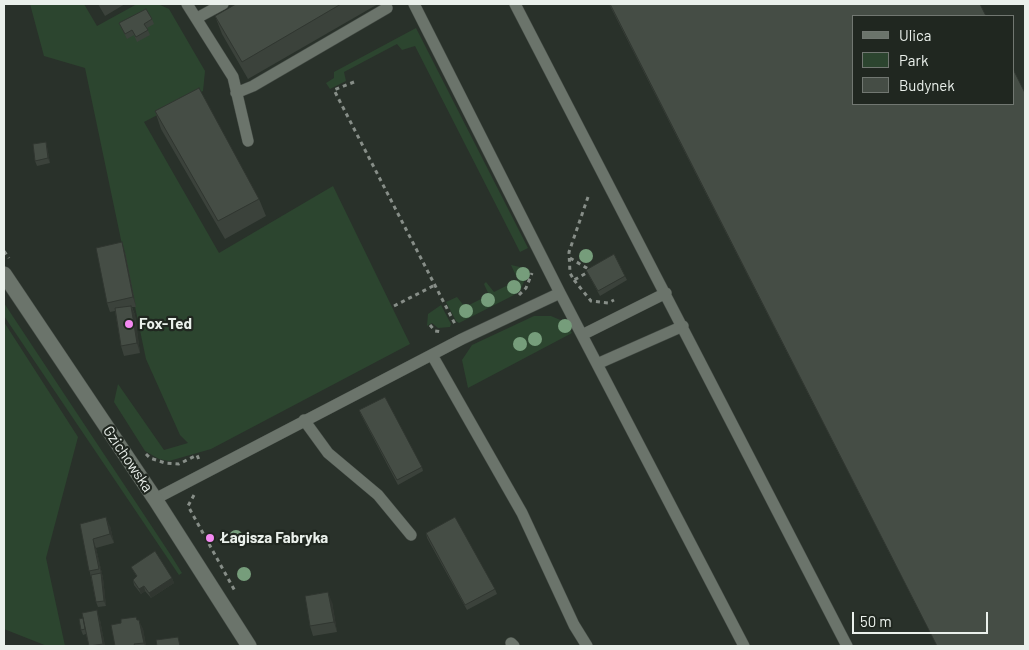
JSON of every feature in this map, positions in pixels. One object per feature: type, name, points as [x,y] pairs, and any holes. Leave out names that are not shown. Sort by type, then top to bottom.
[{"type":"street","name":"Gzichowska","points":[[4,274],[155,499],[249,646]]},
{"type":"lane","points":[[187,4],[233,77],[248,141]]},
{"type":"lane","points":[[197,18],[223,4]]},
{"type":"lane","points":[[414,4],[560,293],[744,646]]},
{"type":"lane","points":[[515,4],[847,646]]},
{"type":"lane","points":[[236,93],[253,86],[387,8]]},
{"type":"lane","points":[[155,499],[462,339],[560,293]]},
{"type":"lane","points":[[582,335],[666,293]]},
{"type":"lane","points":[[597,364],[682,326]]},
{"type":"lane","points":[[432,355],[522,513],[574,625],[587,646]]},
{"type":"lane","points":[[304,420],[328,452],[378,495],[411,536]]},
{"type":"path","points":[[354,82],[334,90],[462,339]]},
{"type":"path","points":[[588,197],[569,252],[570,273],[591,302],[608,303],[614,300]]},
{"type":"path","points":[[569,258],[590,271]]},
{"type":"path","points":[[517,297],[526,288],[532,276],[533,266],[570,273]]},
{"type":"path","points":[[574,280],[596,268]]},
{"type":"path","points":[[394,306],[435,285]]},
{"type":"path","points":[[430,325],[442,332],[457,328],[466,323]]},
{"type":"path","points":[[144,452],[150,458],[165,463],[179,464],[196,455]]},
{"type":"path","points":[[195,493],[188,506],[238,599]]},
{"type":"green space","points":[[30,4],[84,4],[97,26],[137,4],[158,4],[169,9],[205,71],[203,91],[144,122],[219,253],[333,186],[410,344],[211,449],[169,461],[159,459],[145,451],[114,402],[118,384],[164,450],[188,443],[180,435],[146,359],[85,68],[44,56]]},
{"type":"green space","points":[[416,28],[528,248],[520,252],[415,46],[402,50],[397,44],[344,72],[346,81],[330,89],[326,83],[334,78],[334,72]]},
{"type":"green space","points":[[511,265],[529,269],[521,289],[514,295],[459,323],[456,321],[446,302],[457,297],[465,307],[489,295],[484,284],[486,282],[494,292],[518,280]]},
{"type":"green space","points":[[4,303],[172,557],[182,573],[179,575],[4,316]]},
{"type":"green space","points":[[441,305],[451,324],[450,327],[438,328],[432,323],[427,326],[428,314]]},
{"type":"green space","points":[[534,316],[551,316],[565,322],[572,333],[468,388],[462,360],[472,345]]},
{"type":"green space","points":[[4,322],[78,437],[46,558],[65,646],[47,646],[4,629]]},
{"type":"building","points":[[236,4],[341,4],[242,62],[215,16]]},
{"type":"building","points":[[610,4],[980,4],[986,15],[852,15],[852,105],[1014,105],[1014,71],[1025,93],[1025,646],[937,646]]},
{"type":"building","points":[[146,9],[152,19],[144,24],[148,30],[136,37],[132,30],[125,34],[119,23]]},
{"type":"building","points":[[199,88],[259,199],[218,221],[155,111]]},
{"type":"building","points":[[46,142],[48,158],[35,161],[33,144]]},
{"type":"building","points":[[122,242],[133,297],[107,303],[96,248]]},
{"type":"building","points":[[614,254],[625,276],[598,291],[586,270]]},
{"type":"building","points":[[131,306],[137,343],[121,346],[115,308]]},
{"type":"building","points":[[385,397],[422,467],[397,480],[359,410]]},
{"type":"building","points":[[106,517],[110,534],[93,539],[99,569],[89,571],[80,524]]},
{"type":"building","points":[[455,517],[495,589],[465,605],[426,533]]},
{"type":"building","points":[[155,551],[172,578],[149,593],[144,586],[139,589],[133,580],[137,576],[131,567]]},
{"type":"building","points":[[101,573],[104,601],[96,602],[91,575]]},
{"type":"building","points":[[328,592],[334,622],[310,626],[305,596]]},
{"type":"building","points":[[97,610],[103,644],[89,646],[82,613]]},
{"type":"building","points":[[136,617],[139,620],[144,643],[134,644],[135,646],[115,646],[111,625],[121,623],[121,619]]},
{"type":"building","points":[[83,618],[85,629],[81,630],[79,619]]},
{"type":"building","points":[[178,637],[180,646],[157,646],[156,640]]},
{"type":"place","name":"Fox-Ted","points":[[129,324]]},
{"type":"place","name":"Łagisza Fabryka","points":[[210,538]]}]
